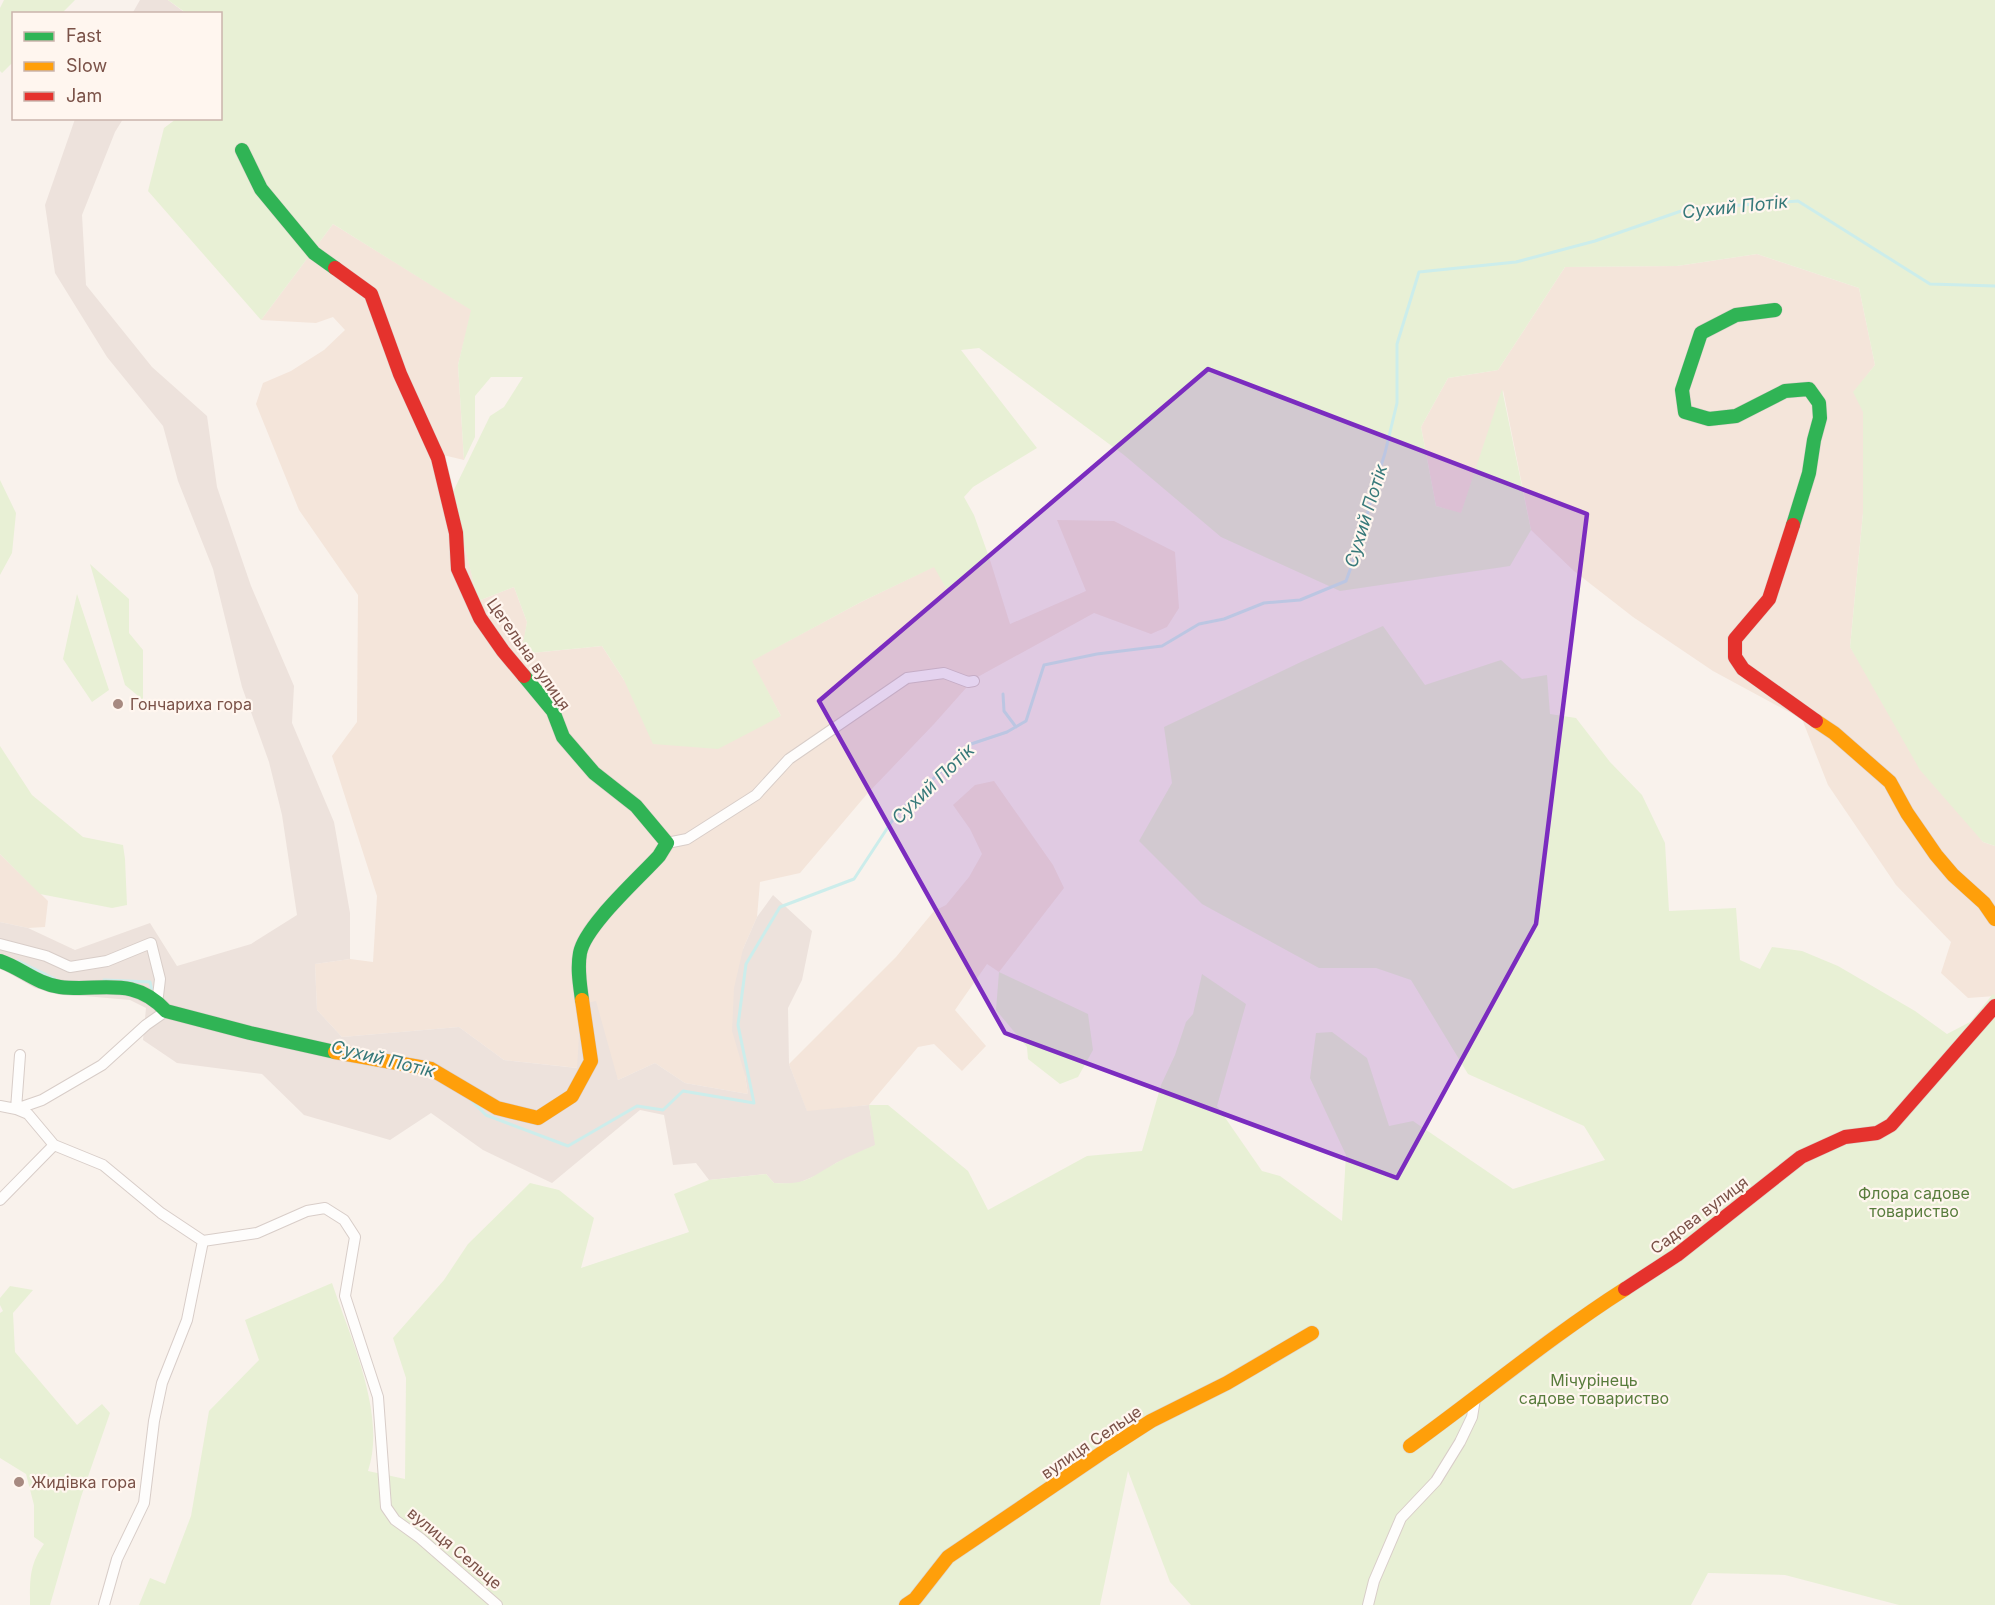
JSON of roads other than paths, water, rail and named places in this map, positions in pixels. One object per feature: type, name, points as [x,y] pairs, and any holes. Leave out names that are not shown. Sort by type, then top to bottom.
[{"type":"street","name":"Цегельна вулиця","points":[[242,150],[261,189],[314,253],[371,294],[400,374],[438,458],[456,533],[458,569],[480,618],[503,651],[553,711],[563,737],[594,773],[636,806],[667,843]]},
{"type":"street","points":[[1775,310],[1736,315],[1701,333],[1682,390],[1685,412],[1709,419],[1736,416],[1785,390],[1809,389],[1819,403],[1820,418],[1809,473],[1783,560],[1769,599],[1735,639],[1734,657],[1743,669],[1834,733],[1890,782],[1907,813],[1936,855],[1953,875],[1984,903],[1995,919]]},
{"type":"street","points":[[0,962],[9,964],[37,981],[60,987],[121,987],[145,993],[166,1011],[343,1054],[431,1069],[497,1108],[538,1118],[572,1096],[591,1061],[579,980],[580,952],[592,928],[659,856],[667,843],[687,839],[756,795],[789,759],[907,678],[944,673],[968,682],[974,681]]},
{"type":"street","points":[[0,944],[46,956],[70,968],[107,962],[151,943],[160,979],[158,996]]},
{"type":"street","name":"Садова вулиця","points":[[1410,1446],[1572,1323],[1677,1255],[1801,1157],[1845,1137],[1877,1133],[1891,1125],[1995,1006]]},
{"type":"street","points":[[16,1109],[42,1100],[102,1065],[146,1025],[166,1011]]},
{"type":"street","points":[[16,1109],[20,1055]]},
{"type":"street","points":[[0,1106],[28,1114],[54,1145],[103,1165],[161,1213],[204,1241],[187,1320],[162,1383],[154,1421],[144,1503],[117,1559],[104,1605]]},
{"type":"street","points":[[0,1200],[54,1145]]},
{"type":"street","name":"вулиця Сельце","points":[[204,1241],[256,1233],[307,1211],[325,1208],[344,1220],[355,1237],[345,1296],[378,1397],[386,1507],[395,1520],[420,1538],[497,1605]]},
{"type":"street","name":"вулиця Сельце","points":[[906,1605],[915,1599],[948,1557],[1106,1450],[1151,1422],[1292,1347],[1312,1333]]},
{"type":"street","points":[[1368,1605],[1374,1581],[1401,1518],[1436,1481],[1460,1442],[1472,1418],[1474,1399]]},
{"type":"waterway","name":"Сухий Потік","points":[[471,1100],[486,1115],[568,1146],[637,1106],[663,1110],[683,1091],[754,1103],[738,1025],[746,964],[780,907],[854,879],[896,815],[968,745],[1007,732],[1026,721],[1044,665],[1097,654],[1162,646],[1199,624],[1224,619],[1264,603],[1300,600],[1346,581],[1361,540],[1397,403],[1397,344],[1419,272],[1516,262],[1595,241],[1687,209],[1798,201],[1930,284],[1995,286]]},
{"type":"waterway","points":[[1003,694],[1004,711],[1016,727]]},
{"type":"waterway","name":"Сухий Потік","points":[[18,961],[55,979]]},
{"type":"waterway","name":"Сухий Потік","points":[[104,980],[150,982],[152,991]]},
{"type":"place","name":"Гончариха гора","points":[[118,704]]},
{"type":"place","name":"Жидівка гора","points":[[19,1482]]},
{"type":"park label","name":"Флора садове товариство","points":[[1914,1202]]},
{"type":"park label","name":"Мічурінець садове товариство","points":[[1594,1389]]}]
